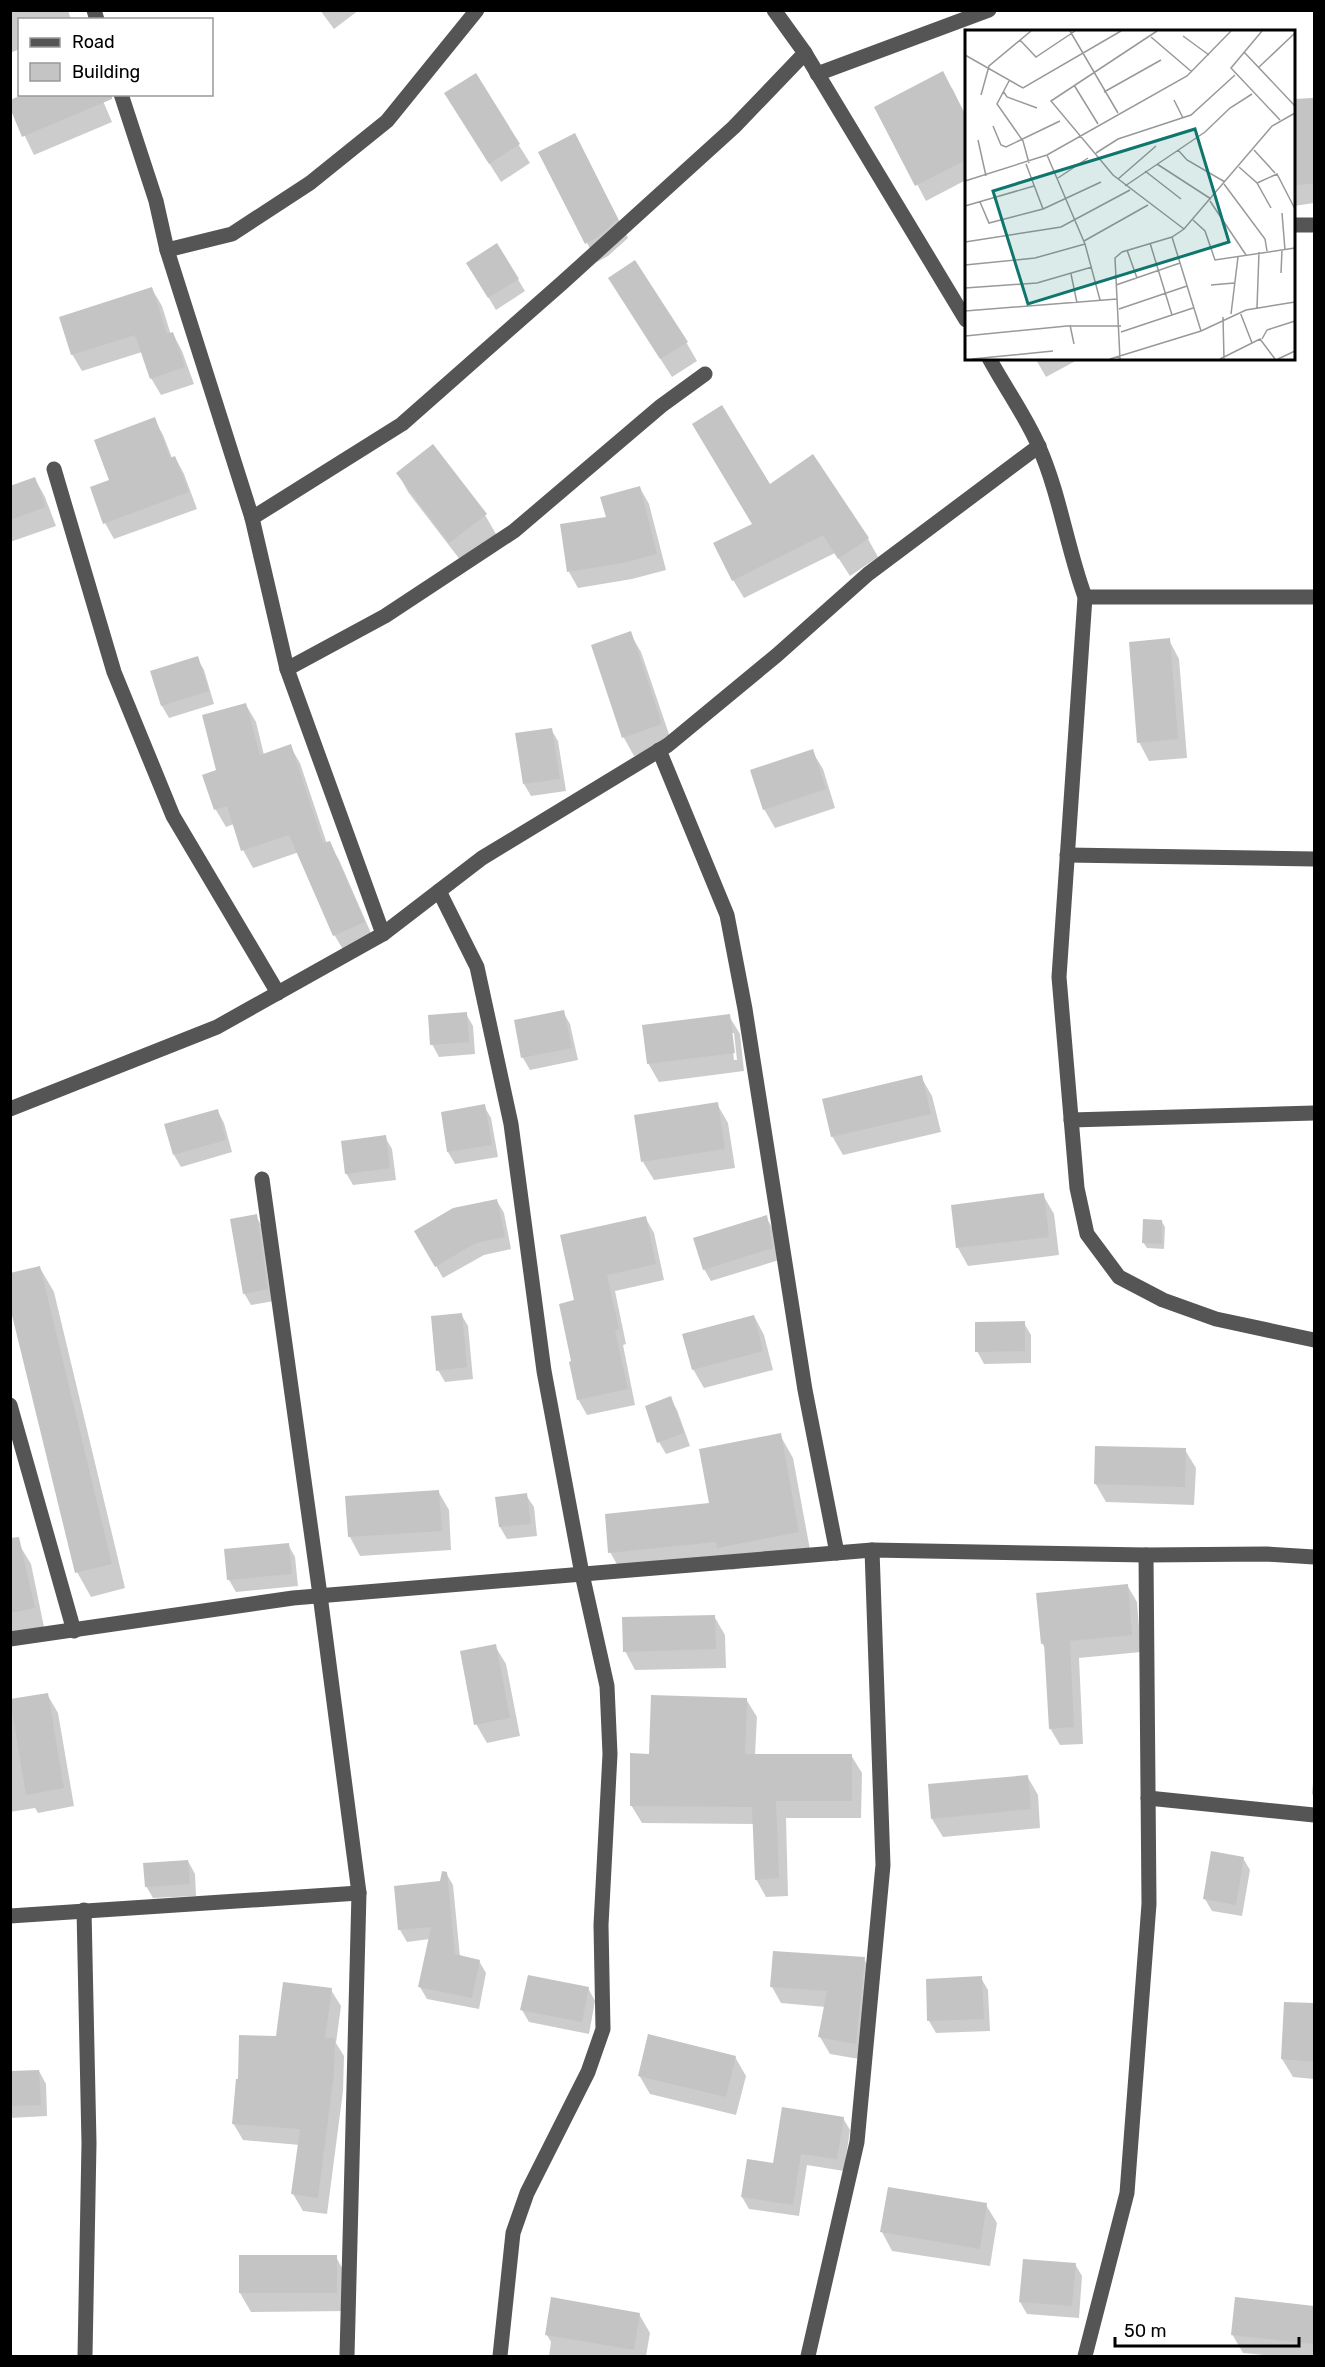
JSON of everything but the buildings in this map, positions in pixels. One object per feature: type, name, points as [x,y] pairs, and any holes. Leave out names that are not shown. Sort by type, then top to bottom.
[{"type":"street","points":[[167,250],[232,234],[310,183],[387,121],[477,10]]},
{"type":"street","points":[[774,10],[805,53],[965,317]]},
{"type":"street","points":[[817,74],[989,10]]},
{"type":"street","points":[[252,518],[402,424],[734,127],[805,53]]},
{"type":"street","points":[[122,96],[156,201],[167,250],[252,518],[287,669],[383,934]]},
{"type":"street","points":[[1295,225],[1314,225]]},
{"type":"street","points":[[989,360],[1039,446],[1084,597],[1059,977],[1077,1188],[1087,1234],[1119,1277],[1163,1300],[1216,1319],[1314,1340]]},
{"type":"street","points":[[287,669],[385,616],[514,531],[661,406],[705,374]]},
{"type":"street","points":[[10,1109],[217,1028],[383,934],[482,858],[659,750],[768,662],[868,574],[1039,446]]},
{"type":"street","points":[[54,469],[114,672],[173,816],[278,993]]},
{"type":"street","points":[[1084,597],[1314,597]]},
{"type":"street","points":[[659,750],[727,915],[745,1010],[806,1390],[837,1553]]},
{"type":"street","points":[[1067,855],[1314,859]]},
{"type":"street","points":[[439,891],[477,968],[511,1124],[544,1371],[582,1574],[607,1686],[610,1754],[601,1925],[603,2029],[588,2072],[527,2193],[513,2233],[500,2356]]},
{"type":"street","points":[[1071,1120],[1314,1113]]},
{"type":"street","points":[[262,1179],[359,1893],[347,2356]]},
{"type":"street","points":[[10,1405],[74,1631]]},
{"type":"street","points":[[808,2356],[858,2142],[883,1864],[872,1550]]},
{"type":"street","points":[[10,1639],[320,1595],[872,1550],[1146,1555],[1266,1554],[1314,1557]]},
{"type":"street","points":[[1085,2356],[1127,2193],[1149,1904],[1146,1555]]},
{"type":"street","points":[[1148,1798],[1314,1815]]},
{"type":"street","points":[[10,1916],[359,1893]]},
{"type":"street","points":[[84,1910],[89,2143],[85,2356]]}]
